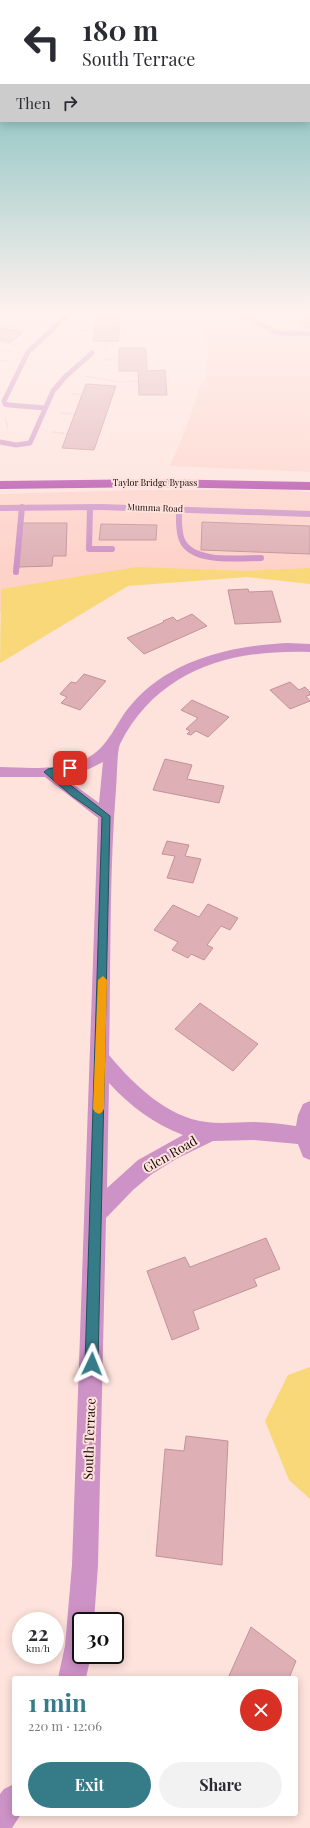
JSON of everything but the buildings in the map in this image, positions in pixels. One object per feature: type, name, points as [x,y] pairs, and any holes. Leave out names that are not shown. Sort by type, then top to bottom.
[{"type":"main road","name":"Taylor Bridge Bypass","points":[[0,474],[172,474],[310,478]]},
{"type":"main road","name":"Taylor Bridge Bypass","points":[[0,485],[158,483],[310,486]]},
{"type":"street","name":"Mumma Road","points":[[0,508],[90,507],[310,514]]},
{"type":"street","points":[[0,772],[48,772],[87,763],[103,754],[112,746],[136,708],[146,697],[166,681],[188,669],[211,660],[254,650],[310,648]]},
{"type":"street","name":"South Terrace","points":[[72,1676],[79,1646],[85,1565],[106,816],[112,746]]},
{"type":"street","points":[[48,772],[75,794],[106,816]]},
{"type":"street","name":"Glen Road","points":[[100,1058],[125,1086],[163,1116],[188,1128],[211,1132],[253,1131],[308,1143],[305,1126],[310,1110]]},
{"type":"street","name":"Glen Road","points":[[96,1214],[121,1188],[145,1167],[177,1147],[211,1132]]},
{"type":"street","points":[[0,1820],[12,1802]]},
{"type":"lane","points":[[5,398],[5,404],[9,405],[45,408]]},
{"type":"lane","points":[[0,442],[16,445],[30,442],[50,398]]},
{"type":"lane","points":[[16,572],[22,507]]},
{"type":"lane","points":[[90,507],[90,549],[112,549]]},
{"type":"lane","points":[[179,509],[179,528],[183,545],[188,550],[200,556],[208,557],[261,558]]},
{"type":"path","points":[[62,413],[75,414]]},
{"type":"path","points":[[7,418],[4,418],[8,429]]},
{"type":"path","points":[[53,432],[68,434]]},
{"type":"shaded area","points":[[196,398],[310,398],[310,472],[170,466],[190,418]]},
{"type":"shaded area","points":[[142,490],[286,490],[310,492],[310,571],[49,584],[0,612],[0,494]]},
{"type":"shaded area","points":[[137,567],[244,571],[310,568],[310,584],[247,577],[128,586],[0,663],[1,589]]},
{"type":"shaded area","points":[[310,1367],[310,1499],[289,1480],[265,1421],[288,1375]]},
{"type":"slow traffic","points":[[99,1109],[103,980]]},
{"type":"route","points":[[70,768],[48,772],[75,794],[106,816],[92,1364]]}]
